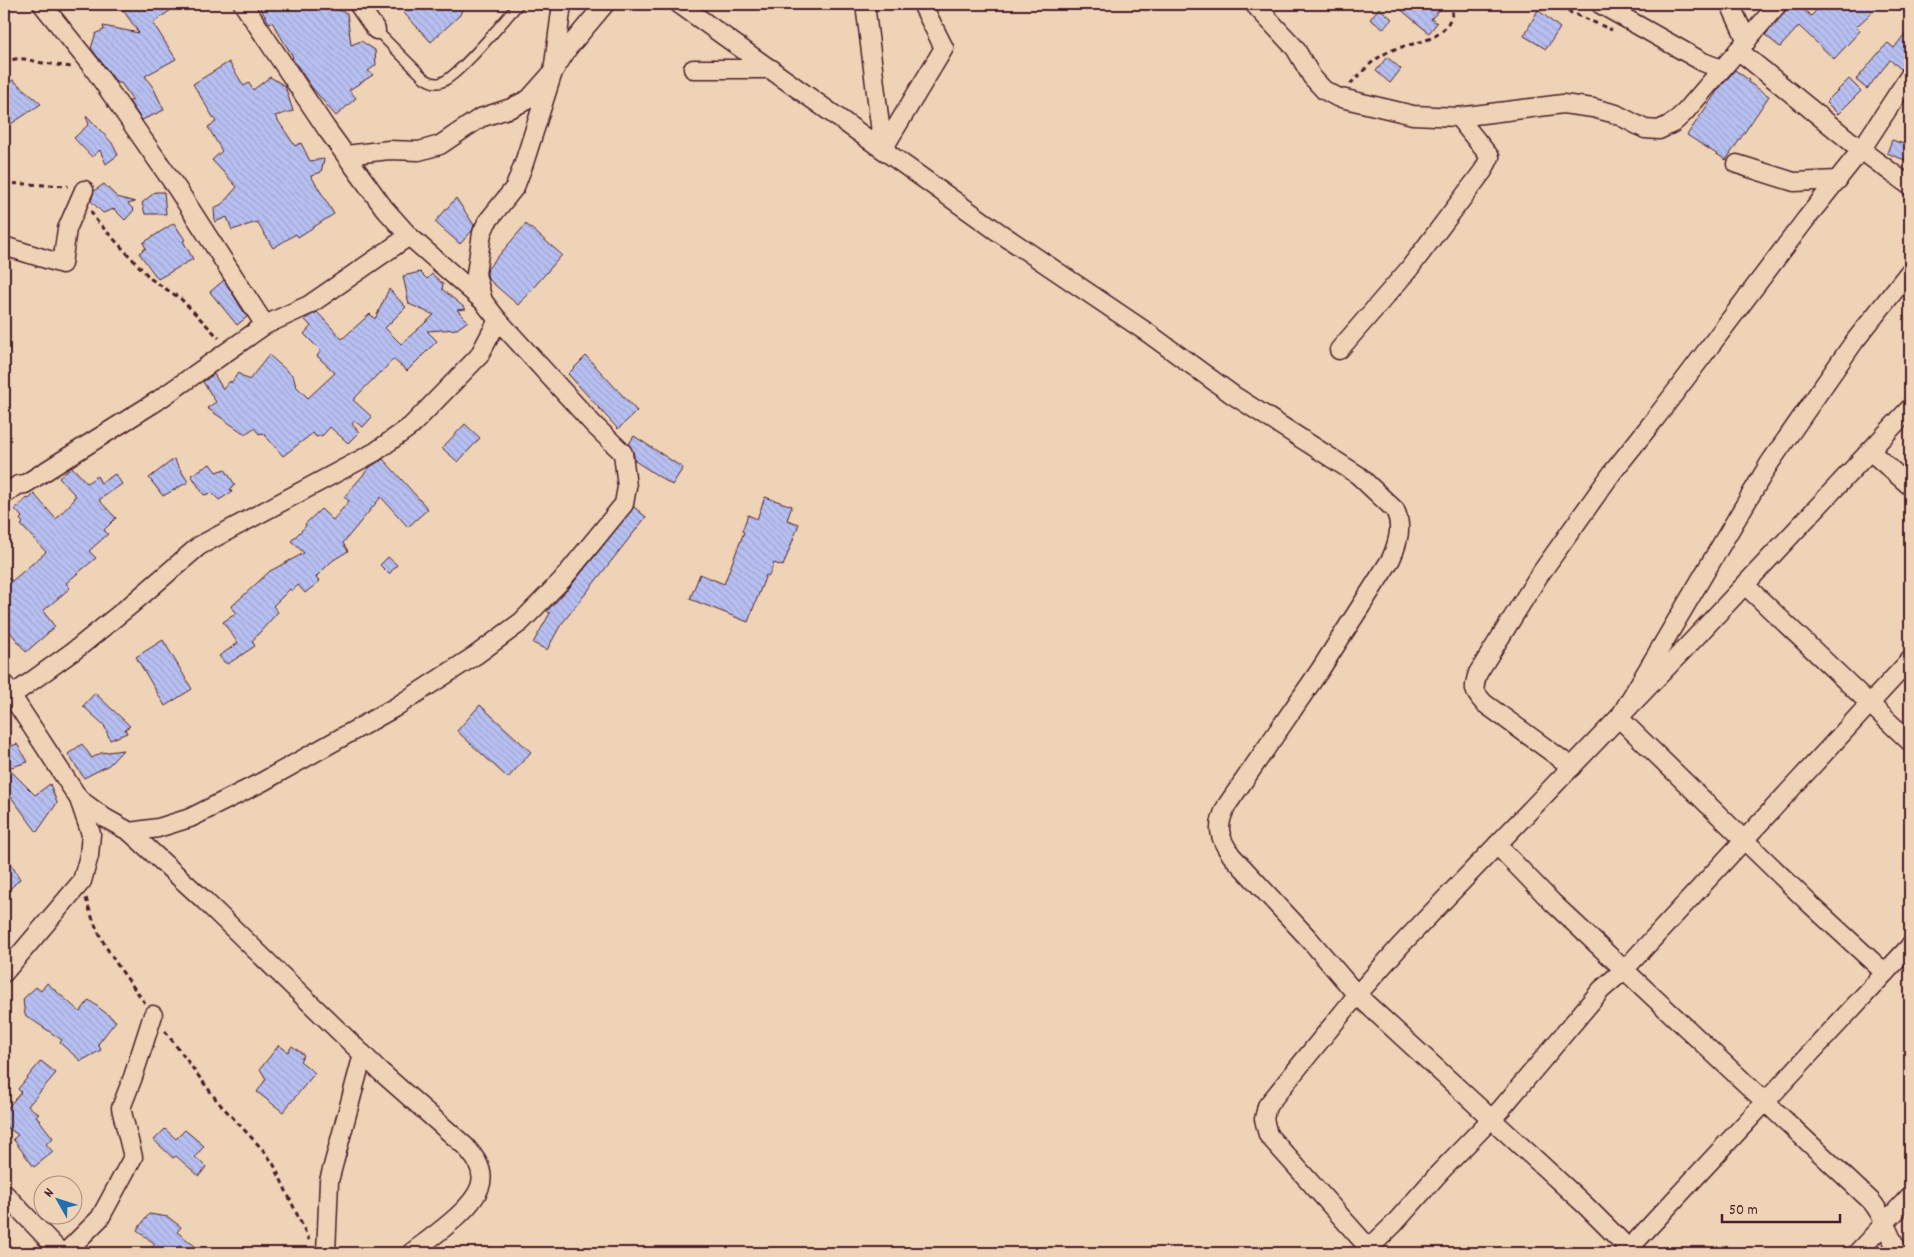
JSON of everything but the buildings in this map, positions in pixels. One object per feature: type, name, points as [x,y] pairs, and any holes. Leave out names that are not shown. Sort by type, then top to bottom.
[{"type":"street","points":[[42,4],[94,69],[178,190],[265,325]]},
{"type":"street","points":[[130,832],[158,828],[190,818],[262,782],[394,708],[476,655],[521,622],[562,580],[624,504],[628,486],[623,453],[594,425],[482,301],[409,236],[384,208],[243,4]]},
{"type":"street","points":[[358,4],[376,30]]},
{"type":"street","points":[[482,301],[476,274],[482,233],[487,222],[514,187],[553,72],[562,4]]},
{"type":"street","points":[[346,155],[390,150],[419,151],[440,145],[480,118],[511,108],[529,98],[553,72],[568,48],[605,4]]},
{"type":"street","points":[[680,4],[994,229],[1148,333],[1233,395],[1358,475],[1395,510],[1398,516],[1399,533],[1391,559],[1320,670],[1234,794],[1222,814],[1220,834],[1224,845],[1232,856],[1310,940],[1357,995],[1391,1024],[1491,1120],[1585,1205],[1629,1252],[1910,946]]},
{"type":"street","points":[[865,4],[883,149]]},
{"type":"street","points":[[883,149],[944,48],[922,4]]},
{"type":"street","points":[[1254,4],[1295,48],[1312,77],[1324,90],[1337,97],[1413,115],[1458,117],[1563,104],[1593,108],[1616,114],[1645,129],[1659,130],[1673,123],[1685,112],[1778,4]]},
{"type":"street","points":[[1600,4],[1703,62],[1721,69]]},
{"type":"street","points":[[1730,4],[1742,45],[1861,150],[1910,186]]},
{"type":"street","points":[[693,69],[772,70]]},
{"type":"street","points":[[1572,767],[1484,703],[1476,694],[1474,686],[1478,673],[1538,576],[1612,473],[1655,420],[1861,150],[1910,75]]},
{"type":"street","points":[[1339,350],[1409,270],[1483,171],[1490,157],[1458,117]]},
{"type":"street","points":[[1737,164],[1794,182],[1838,180]]},
{"type":"street","points":[[4,246],[62,264],[67,229],[84,190]]},
{"type":"street","points":[[4,495],[18,485],[26,484],[127,420],[265,325],[310,305],[409,236]]},
{"type":"street","points":[[1619,718],[1770,464],[1854,342],[1910,271]]},
{"type":"street","points":[[4,973],[82,881],[89,856],[91,834],[80,800],[6,693],[79,647],[199,546],[375,452],[411,426],[479,356],[498,320]]},
{"type":"street","points":[[1910,408],[1357,995],[1267,1106],[1264,1119],[1268,1135],[1366,1251],[1491,1120],[1601,990],[1625,970],[1744,838],[1910,660]]},
{"type":"street","points":[[1870,450],[1910,486]]},
{"type":"street","points":[[1745,584],[1910,742]]},
{"type":"street","points":[[1619,718],[1809,903],[1885,973]]},
{"type":"street","points":[[80,800],[105,818],[130,832],[205,901],[363,1054],[476,1158],[481,1171],[481,1184],[474,1198],[462,1212],[411,1253]]},
{"type":"street","points":[[1497,845],[1553,903],[1871,1201],[1880,1212],[1891,1241],[1900,1253]]},
{"type":"street","points":[[4,1193],[63,1253],[100,1218],[134,1157],[120,1108],[133,1077],[153,1015]]},
{"type":"street","points":[[319,1249],[329,1182],[363,1054]]},
{"type":"street","points":[[1857,1253],[1910,1196]]},
{"type":"lane","points":[[376,30],[424,78],[433,83],[442,82],[471,58],[519,4]]},
{"type":"path","points":[[1337,97],[1382,55],[1418,44],[1435,36],[1444,28],[1453,15],[1454,4]]},
{"type":"path","points":[[4,63],[14,58],[25,58],[94,69]]},
{"type":"path","points":[[4,183],[72,186],[84,190],[96,220],[113,239],[151,279],[181,299],[230,348]]},
{"type":"path","points":[[82,881],[92,919],[105,948],[218,1102],[274,1164],[282,1184],[319,1249]]}]
